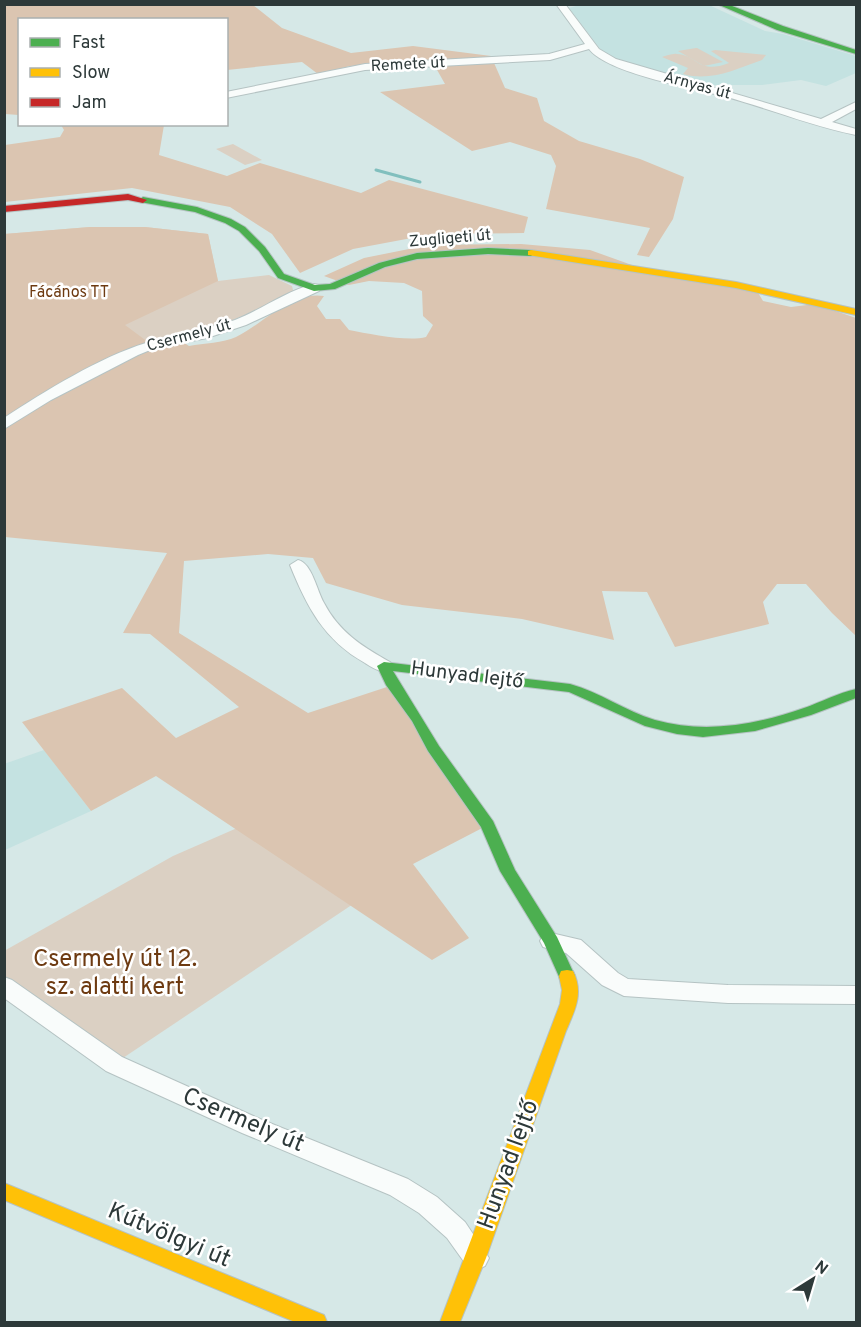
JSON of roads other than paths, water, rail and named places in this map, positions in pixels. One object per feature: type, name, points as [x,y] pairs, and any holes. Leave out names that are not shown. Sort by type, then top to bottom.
[{"type":"street","name":"Árnyas út","points":[[560,4],[591,45],[612,61],[680,83],[728,94],[856,132]]},
{"type":"street","points":[[720,4],[780,28],[856,52]]},
{"type":"street","name":"Remete út","points":[[228,95],[365,67],[550,57],[591,45]]},
{"type":"street","points":[[822,123],[856,105]]},
{"type":"street","points":[[4,209],[128,197],[197,210],[228,220],[242,228],[262,249],[281,276],[314,288]]},
{"type":"street","name":"Zugligeti út","points":[[314,288],[332,287],[382,265],[417,256],[488,251],[542,253],[713,280],[856,312]]},
{"type":"street","name":"Csermely út","points":[[4,425],[46,398],[133,352],[152,345],[202,335],[241,322],[314,288]]},
{"type":"street","points":[[298,565],[315,605],[336,637],[384,666]]},
{"type":"street","name":"Hunyad lejtő","points":[[384,666],[570,688],[604,698],[648,723],[670,730],[691,733],[728,732],[760,727],[790,719],[856,693]]},
{"type":"street","name":"Hunyad lejtő","points":[[384,666],[393,685],[418,720],[433,748],[488,825],[508,871],[551,941],[572,986],[572,997],[556,1032],[476,1257],[450,1323]]},
{"type":"street","points":[[551,941],[573,946],[610,979],[624,987],[728,994],[856,995]]},
{"type":"street","name":"Csermely út","points":[[4,986],[114,1064],[251,1126],[399,1187],[428,1205],[456,1230],[476,1257]]},
{"type":"street","name":"Kútvölgyi út","points":[[4,1191],[316,1323]]},
{"type":"waterway","points":[[376,170],[420,182]]},
{"type":"park label","name":"Fácános TT","points":[[69,293]]},
{"type":"park label","name":"Csermely út 12. sz. alatti kert","points":[[115,974]]}]
